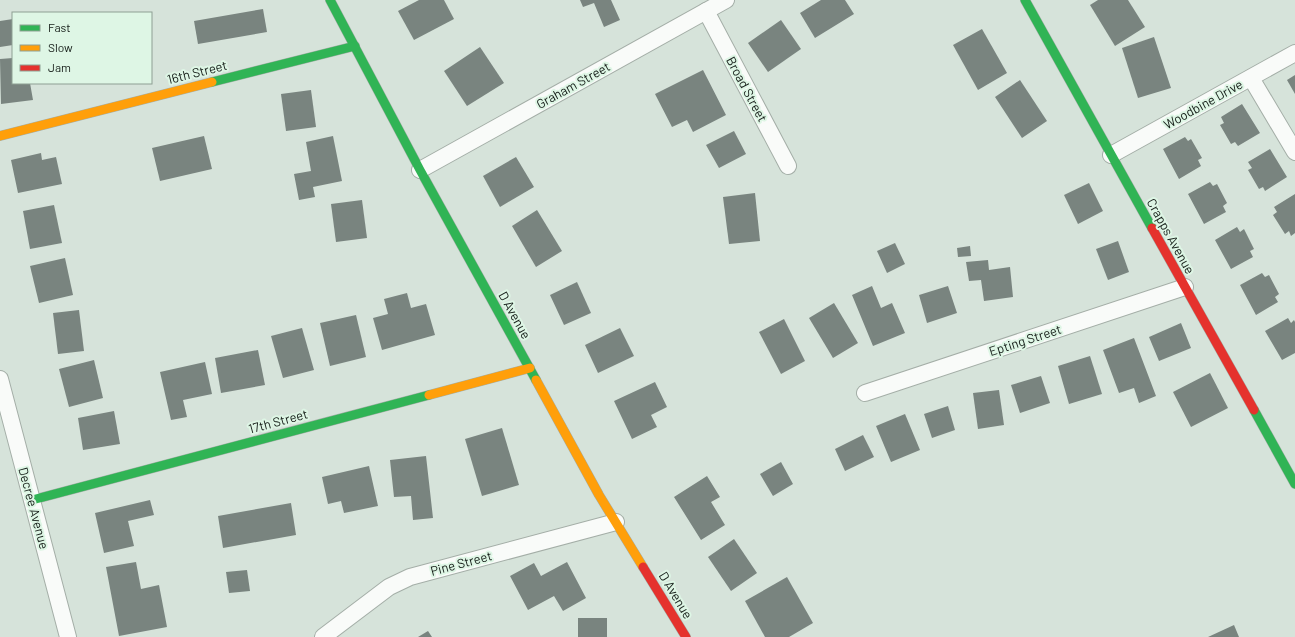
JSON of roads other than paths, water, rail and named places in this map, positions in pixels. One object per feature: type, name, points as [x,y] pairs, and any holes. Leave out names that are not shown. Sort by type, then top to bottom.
[{"type":"street","name":"D Avenue","points":[[330,0],[420,170],[616,522],[686,637]]},
{"type":"street","name":"Graham Street","points":[[420,170],[726,0]]},
{"type":"street","name":"Crapps Avenue","points":[[1025,0],[1295,484]]},
{"type":"street","name":"Broad Street","points":[[706,11],[788,166]]},
{"type":"street","name":"16th Street","points":[[0,136],[355,46]]},
{"type":"street","name":"Woodbine Drive","points":[[1111,155],[1295,53]]},
{"type":"street","points":[[1251,78],[1295,152]]},
{"type":"street","name":"Epting Street","points":[[865,393],[1185,287]]},
{"type":"street","name":"17th Street","points":[[32,500],[530,368]]},
{"type":"street","name":"Decree Avenue","points":[[0,379],[68,637]]},
{"type":"street","name":"Pine Street","points":[[323,637],[382,591],[410,577],[616,522]]}]
